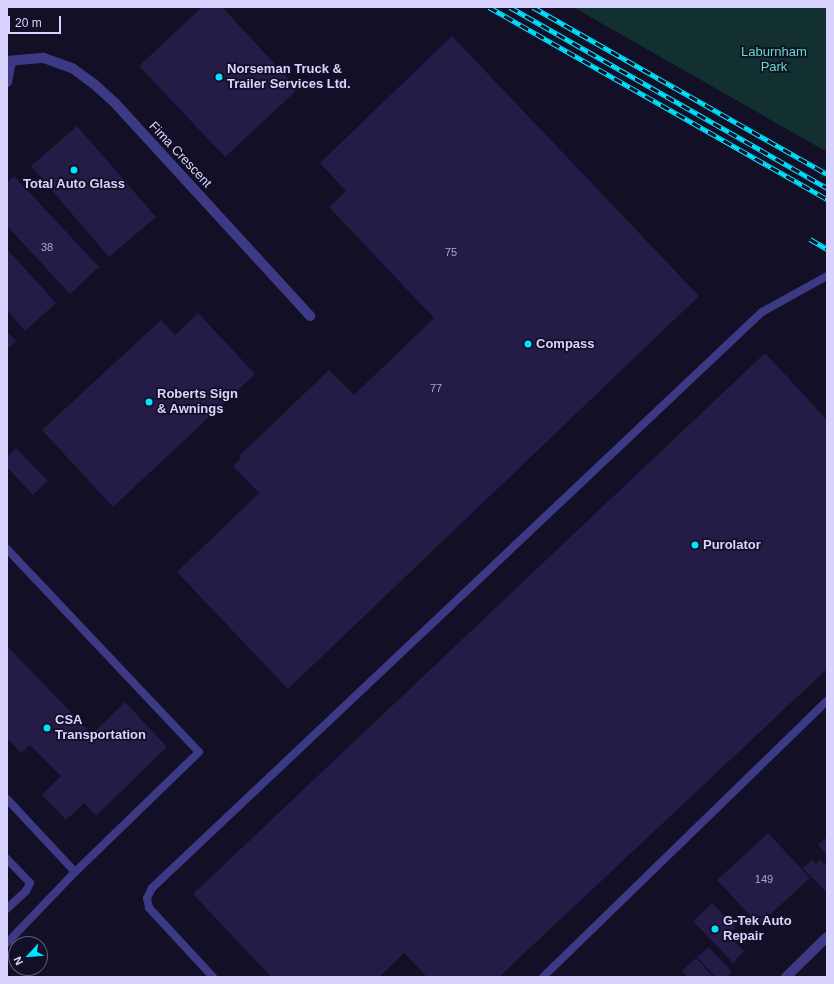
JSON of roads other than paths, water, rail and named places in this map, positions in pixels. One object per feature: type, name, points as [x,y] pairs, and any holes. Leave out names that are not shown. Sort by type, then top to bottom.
[{"type":"street","name":"Fima Crescent","points":[[9,61],[44,58],[72,68],[94,84],[115,103],[310,316]]},
{"type":"street","points":[[7,82],[9,61]]},
{"type":"street","points":[[786,977],[827,937]]},
{"type":"lane","points":[[213,977],[148,908],[147,898],[152,888],[762,312],[827,276]]},
{"type":"lane","points":[[7,549],[199,752],[74,872],[7,943]]},
{"type":"lane","points":[[543,977],[827,701]]},
{"type":"lane","points":[[7,799],[74,872]]},
{"type":"lane","points":[[7,859],[30,883],[26,891],[7,909]]},
{"type":"railway","points":[[489,7],[827,199]]},
{"type":"railway","points":[[510,7],[827,188]]},
{"type":"railway","points":[[533,7],[827,174]]},
{"type":"railway","points":[[810,239],[827,249]]},
{"type":"place","name":"Norseman Truck & Trailer Services Ltd.","points":[[219,77]]},
{"type":"place","name":"Total Auto Glass","points":[[74,170]]},
{"type":"place","name":"Compass","points":[[528,344]]},
{"type":"place","name":"Roberts Sign & Awnings","points":[[149,402]]},
{"type":"place","name":"Purolator","points":[[695,545]]},
{"type":"place","name":"CSA Transportation","points":[[47,728]]},
{"type":"place","name":"G-Tek Auto Repair","points":[[715,929]]},
{"type":"park label","name":"Laburnham Park","points":[[774,60]]}]
